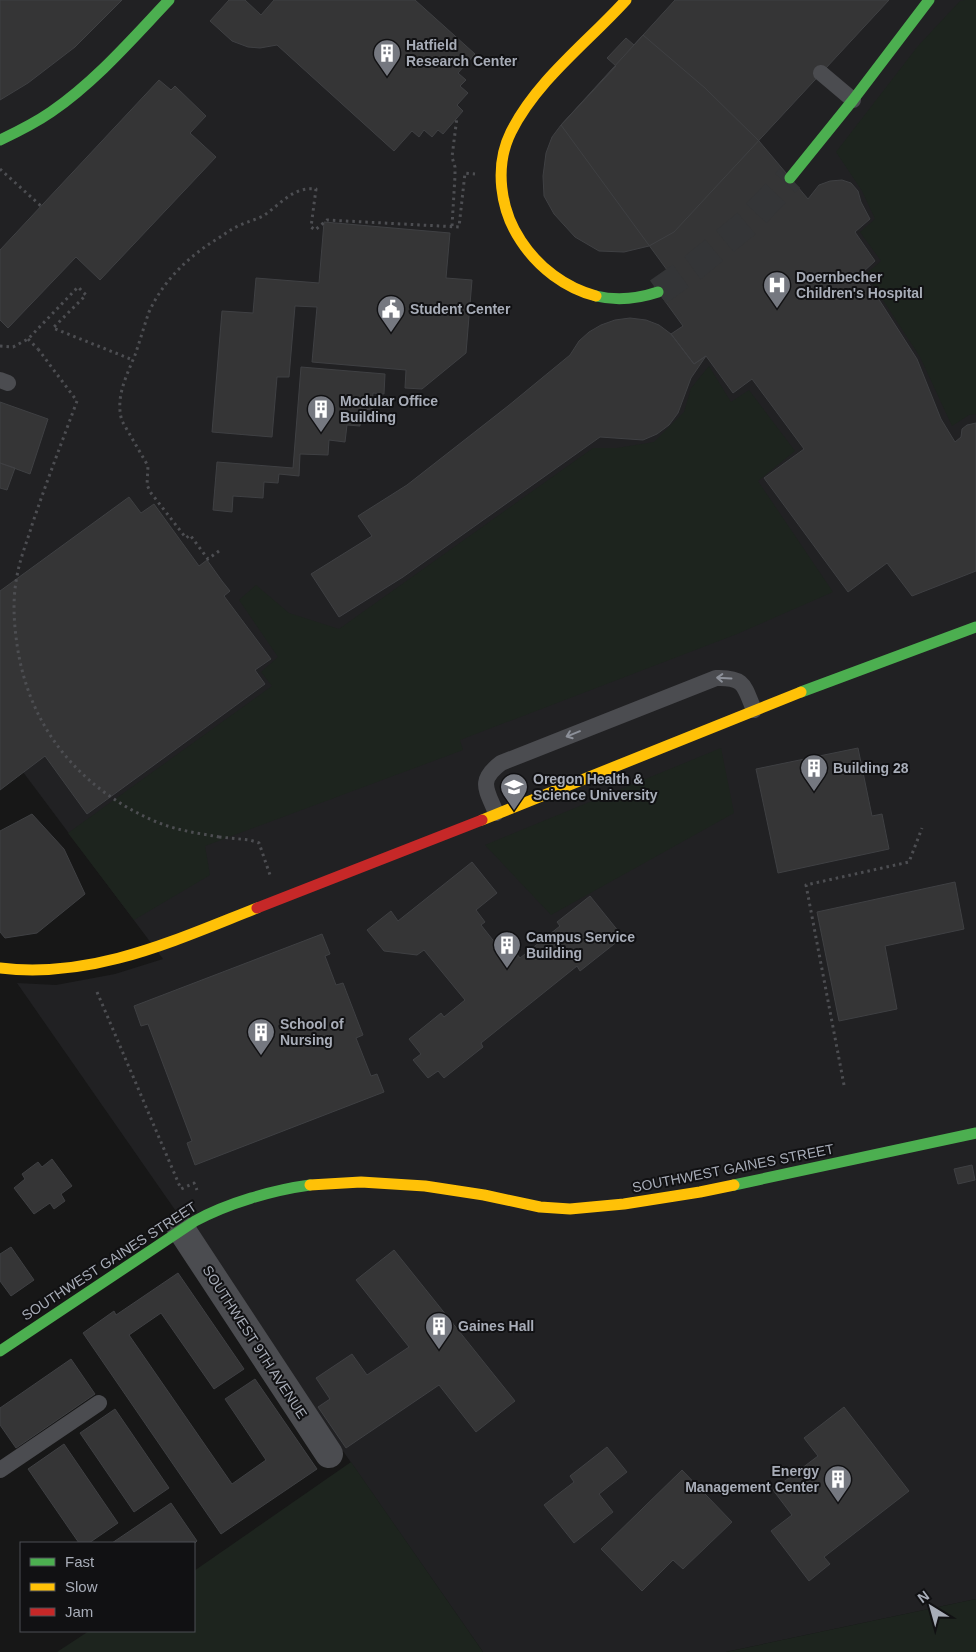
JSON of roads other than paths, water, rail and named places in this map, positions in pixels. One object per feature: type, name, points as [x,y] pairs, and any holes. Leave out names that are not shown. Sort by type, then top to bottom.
[{"type":"street","points":[[0,140],[26,127],[68,101],[92,80],[169,0]]},
{"type":"street","points":[[626,0],[610,20],[556,73],[530,104],[511,133],[500,171],[508,218],[524,247],[538,263],[555,276],[581,291],[607,298],[644,297],[658,292]]},
{"type":"street","points":[[790,178],[853,100],[929,0]]},
{"type":"street","points":[[0,968],[11,970],[72,969],[110,962],[144,952],[496,814],[754,710],[976,628]]},
{"type":"street","name":"SOUTHWEST GAINES STREET","points":[[0,1352],[181,1229],[208,1214],[261,1196],[308,1185],[361,1182],[425,1186],[484,1195],[540,1207],[570,1209],[624,1204],[700,1192],[976,1133]]},
{"type":"street","name":"SOUTHWEST 9TH AVENUE","points":[[181,1229],[329,1454]]},
{"type":"lane","points":[[822,74],[853,100]]},
{"type":"lane","points":[[496,814],[485,786],[486,778],[491,770],[501,763],[716,678],[738,680],[744,685],[754,710]]},
{"type":"lane","points":[[0,1470],[99,1403]]},
{"type":"tunnel","points":[[658,292],[695,266],[747,223],[790,178]]},
{"type":"place","name":"Hatfield Research Center","points":[[387,77]]},
{"type":"place","name":"Doernbecher Children's Hospital","points":[[777,309]]},
{"type":"place","name":"Student Center","points":[[391,333]]},
{"type":"place","name":"Modular Office Building","points":[[321,433]]},
{"type":"place","name":"Building 28","points":[[814,792]]},
{"type":"place","name":"Oregon Health & Science University","points":[[514,811]]},
{"type":"place","name":"Campus Service Building","points":[[507,969]]},
{"type":"place","name":"School of Nursing","points":[[261,1056]]},
{"type":"place","name":"Gaines Hall","points":[[439,1350]]},
{"type":"place","name":"Energy Management Center","points":[[838,1503]]}]
